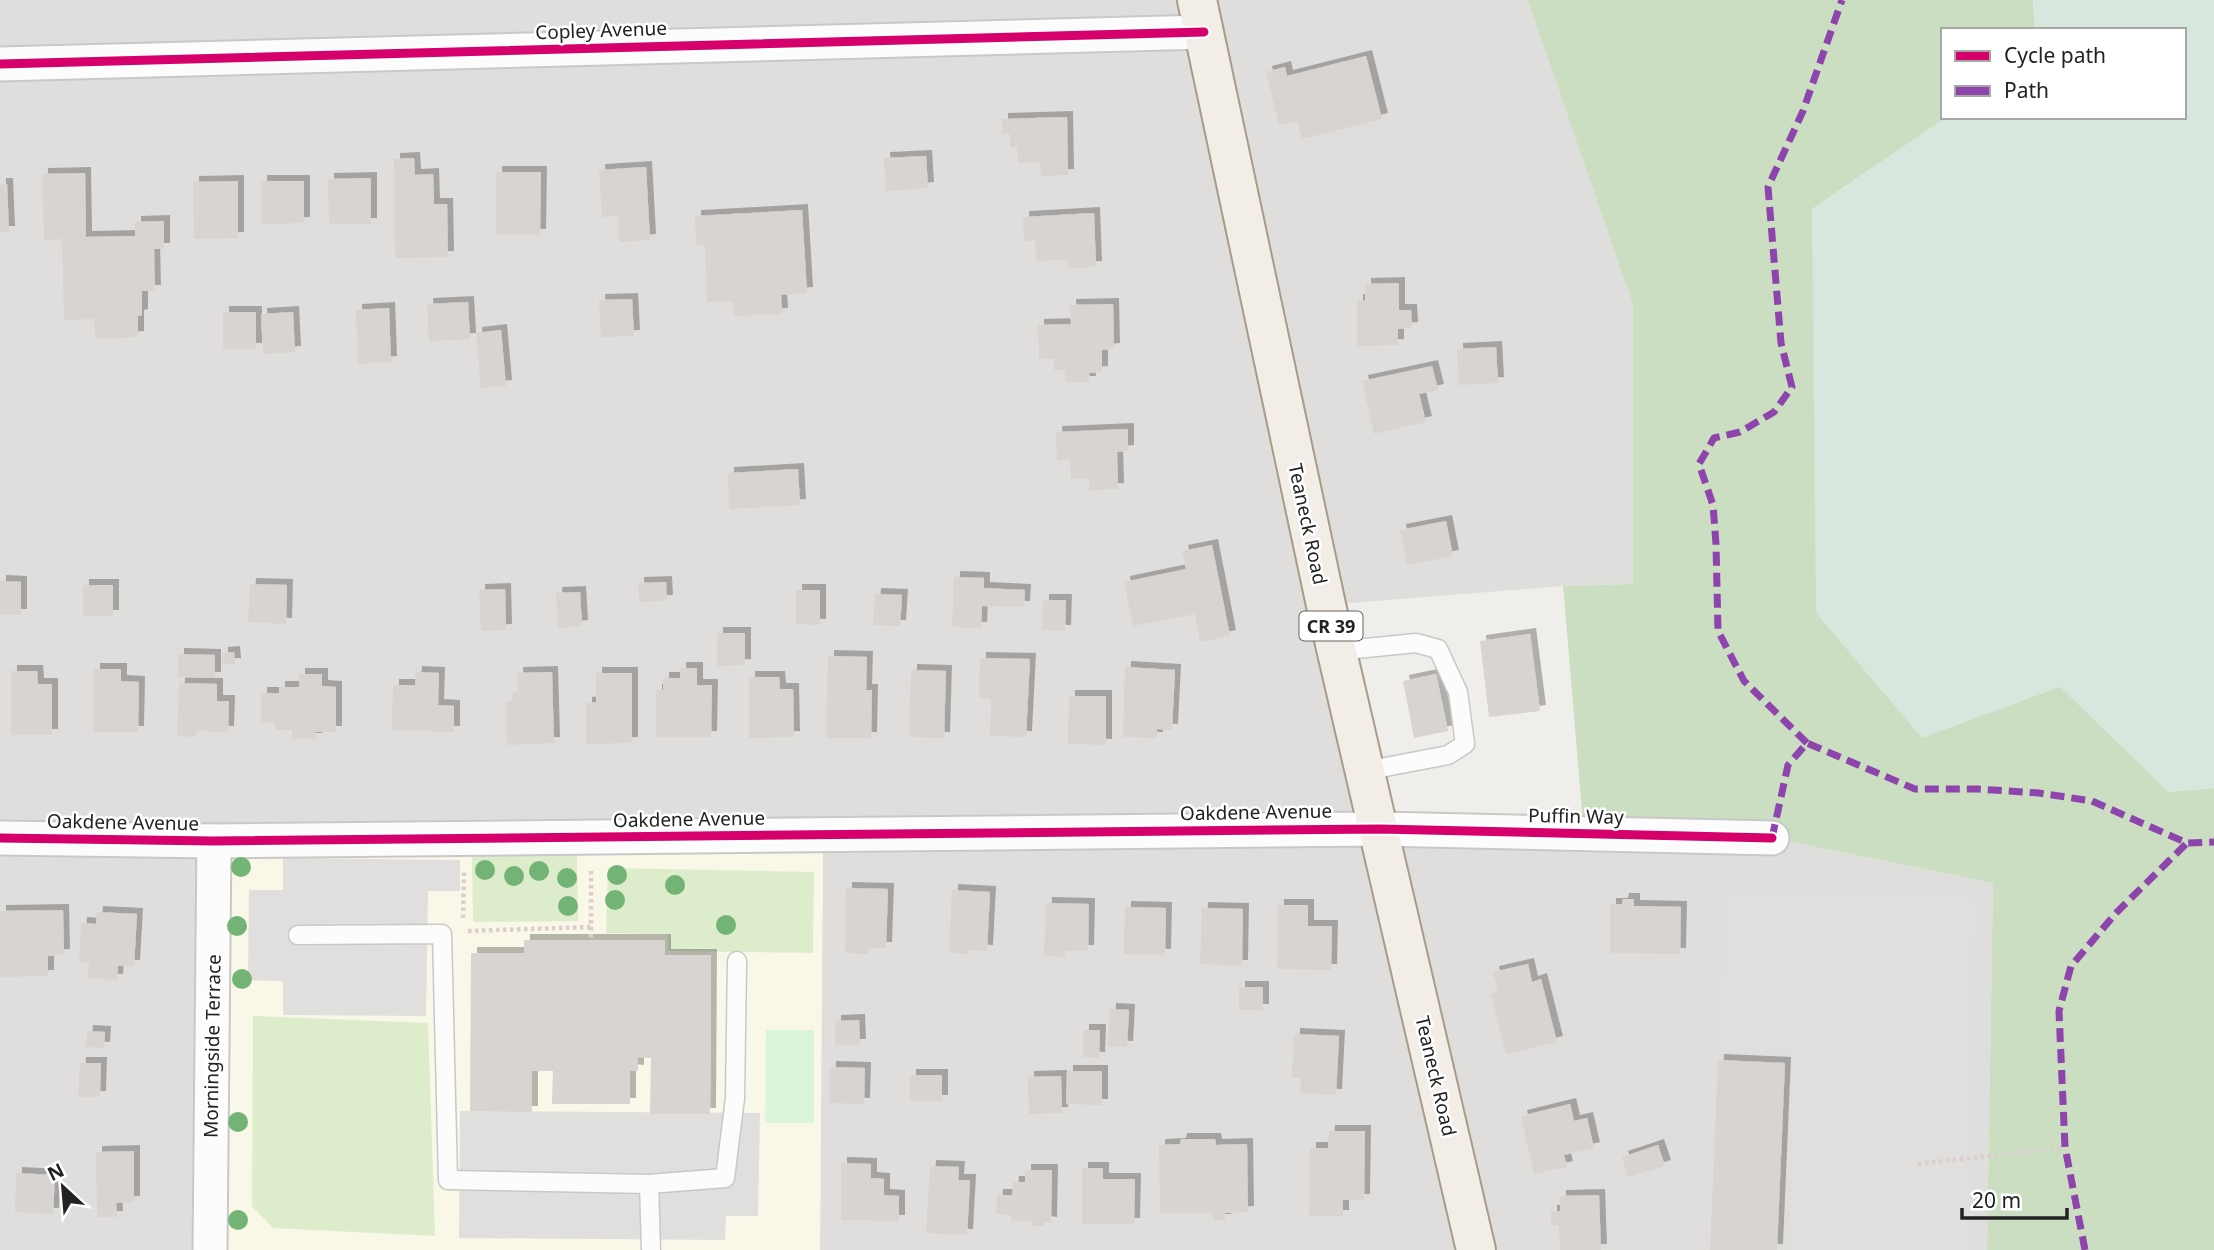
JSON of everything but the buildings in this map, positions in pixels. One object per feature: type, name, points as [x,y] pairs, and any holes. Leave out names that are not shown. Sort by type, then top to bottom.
[{"type":"main road","name":"Teaneck Road","points":[[1200,16],[1336,651],[1476,1250]]},
{"type":"street","name":"Copley Avenue","points":[[0,64],[1200,16]]},
{"type":"street","name":"Oakdene Avenue","points":[[0,838],[214,841],[1379,829]]},
{"type":"street","name":"Puffin Way","points":[[1379,829],[1772,838]]},
{"type":"street","name":"Morningside Terrace","points":[[210,1250],[214,841]]},
{"type":"lane","points":[[1336,651],[1416,643],[1438,649],[1458,692],[1465,744],[1448,755],[1365,771]]},
{"type":"lane","points":[[298,935],[442,934],[448,1180],[649,1184],[725,1178],[735,1098],[737,961]]},
{"type":"lane","points":[[649,1184],[651,1250]]},
{"type":"path","points":[[590,837],[591,940]]},
{"type":"path","points":[[463,931],[591,928]]},
{"type":"path","points":[[1918,1164],[2065,1147]]},
{"type":"shaded area","points":[[0,0],[1525,0],[1529,4],[1633,305],[1633,584],[1563,586],[1326,605],[1379,828],[1772,838],[1993,883],[1987,1250],[820,1250],[823,835],[210,1250],[0,1250]]},
{"type":"shaded area","points":[[2033,0],[2214,0],[2214,788],[2169,792],[2060,687],[1922,738],[1816,613],[1812,209],[1944,119],[2186,119],[2186,28],[2035,28]]},
{"type":"shaded area","points":[[823,835],[820,1250],[210,1250],[214,841]]},
{"type":"shaded area","points":[[283,858],[460,860],[460,891],[428,891],[426,1016],[283,1015],[283,981],[248,980],[249,890],[283,890]]},
{"type":"shaded area","points":[[1725,896],[1973,899],[1968,1250],[1790,1250],[1793,1052],[1722,1051]]},
{"type":"shaded area","points":[[460,1111],[760,1113],[758,1216],[726,1216],[725,1240],[459,1238]]},
{"type":"green space","points":[[1525,0],[2033,0],[2035,28],[1941,28],[1941,119],[1944,119],[1812,209],[1922,737],[2060,686],[2169,792],[2214,788],[2214,1250],[1987,1250],[1993,883],[1772,838],[1584,834],[1563,586],[1633,584],[1633,305],[1529,4]]},
{"type":"green space","points":[[577,855],[578,921],[473,922],[472,856]]},
{"type":"green space","points":[[608,868],[814,872],[813,953],[668,951],[668,934],[606,933]]},
{"type":"green space","points":[[253,1016],[428,1023],[435,1236],[273,1228],[252,1206]]},
{"type":"green space","points":[[766,1030],[814,1030],[814,1123],[765,1123]]},
{"type":"marked path","points":[[1807,743],[1744,681],[1718,631],[1713,505],[1699,464],[1714,438],[1740,432],[1774,412],[1792,387],[1781,343],[1768,187],[1803,111],[1842,0]]},
{"type":"marked path","points":[[1772,838],[1788,765],[1807,743],[1915,789],[2039,793],[2092,801],[2187,843],[2214,842]]},
{"type":"marked path","points":[[2085,1250],[2065,1147],[2059,1011],[2071,966],[2116,913],[2187,843]]},
{"type":"cycle path","points":[[0,64],[1204,32]]},
{"type":"cycle path","points":[[0,838],[214,841],[1379,829],[1772,838]]}]
